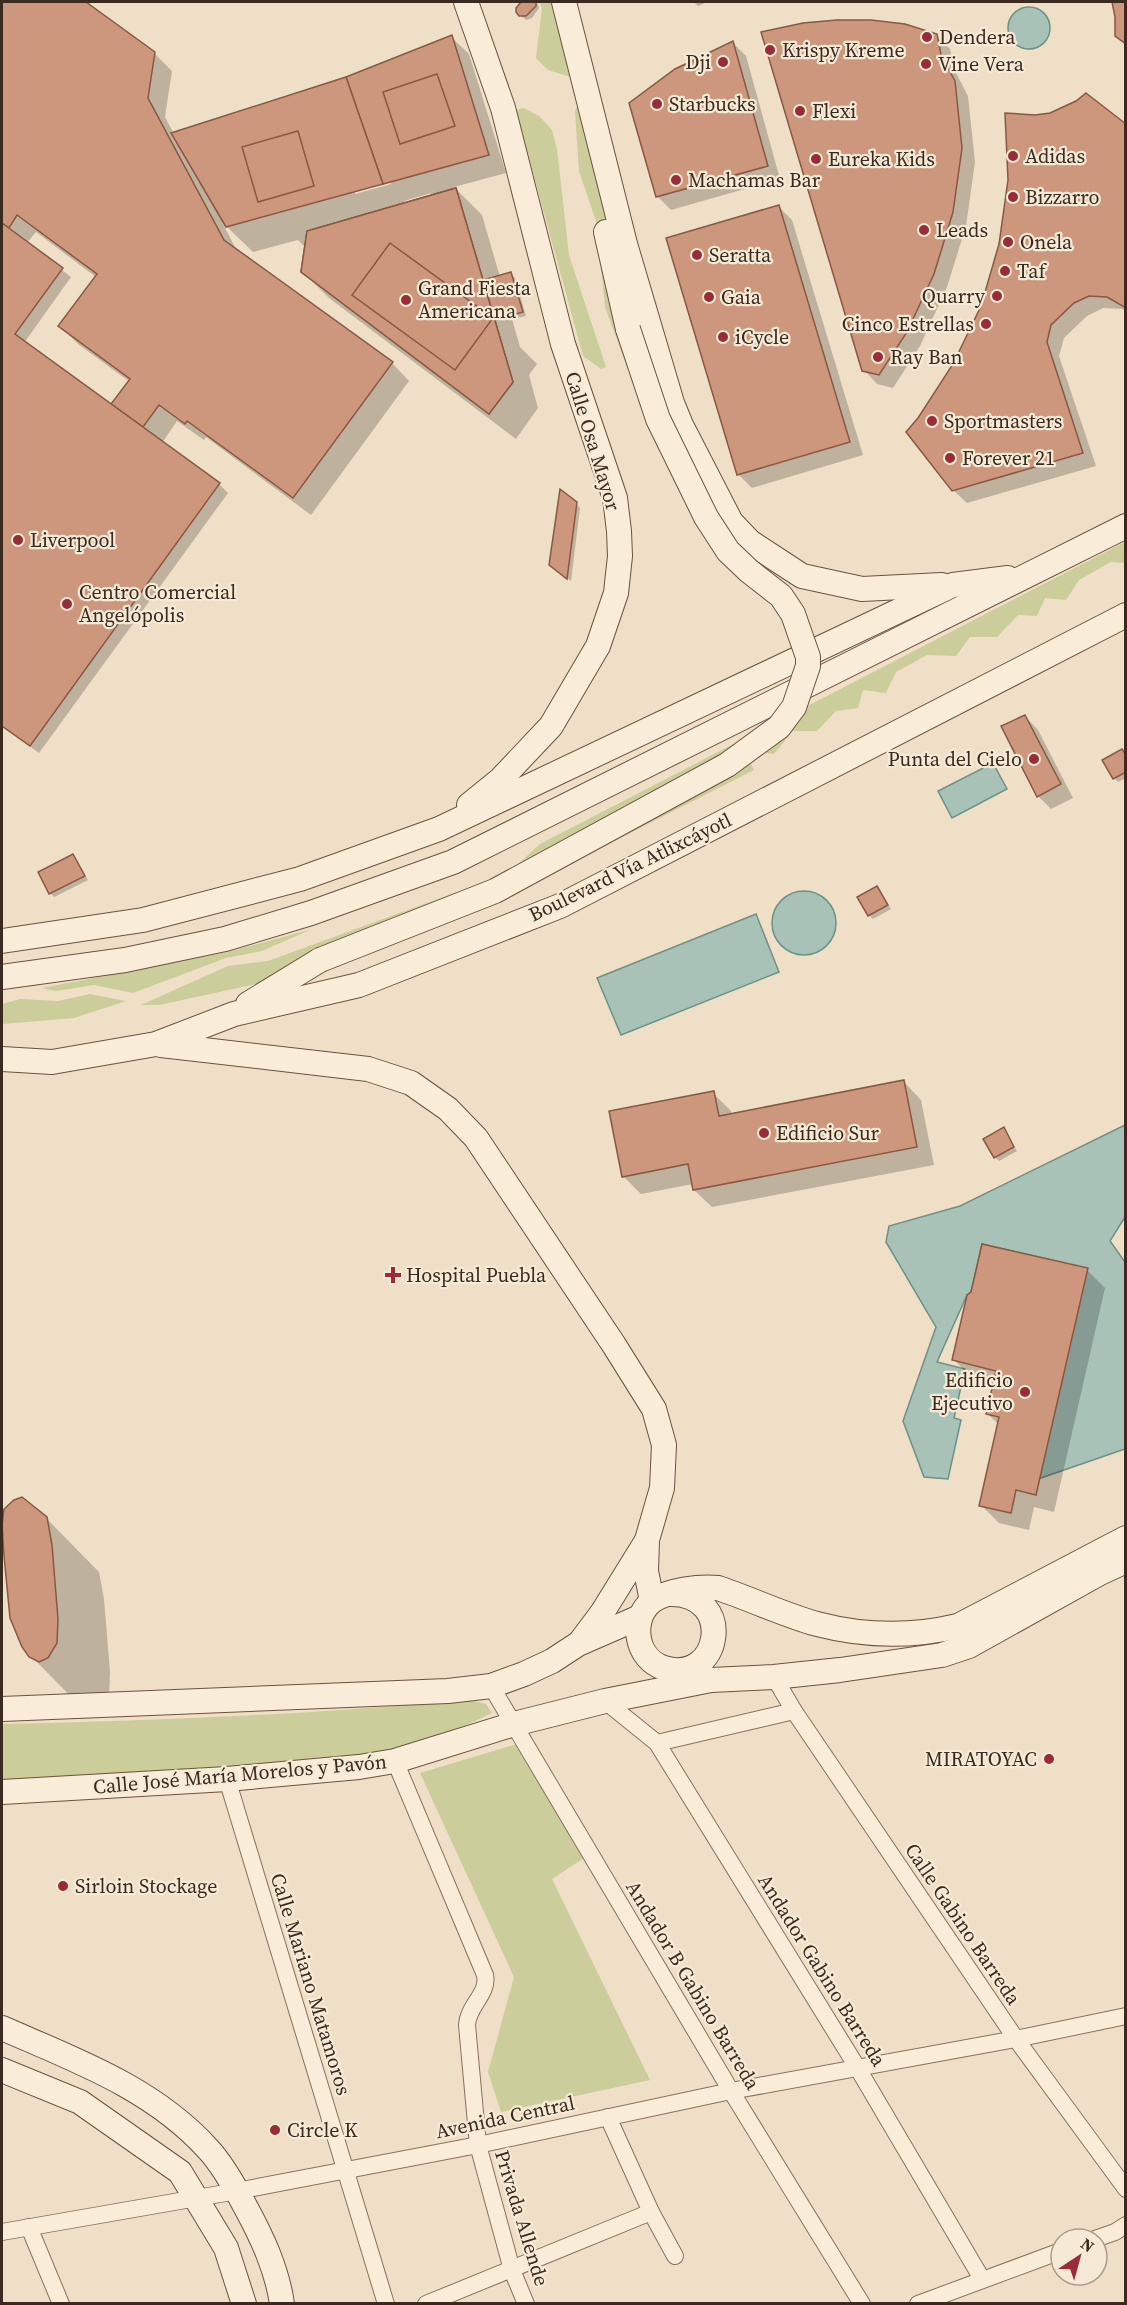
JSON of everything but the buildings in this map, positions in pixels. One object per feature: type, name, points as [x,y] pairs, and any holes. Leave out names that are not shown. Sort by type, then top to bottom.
[{"type":"main road","name":"Calle Osa Mayor","points":[[439,829],[501,779],[551,726],[598,646],[616,593],[620,556],[615,498],[563,344],[502,108],[466,2]]},
{"type":"main road","points":[[564,2],[625,244],[672,403],[731,522],[750,542],[802,576],[862,589],[953,585],[1026,576]]},
{"type":"main road","points":[[234,1014],[320,960],[495,891],[728,765],[779,727],[794,707],[808,666],[808,657],[793,614],[781,596],[748,571],[728,551],[706,517],[658,419],[628,329],[604,221],[606,173]]},
{"type":"main road","points":[[2,977],[125,960],[225,939],[311,912],[453,862],[1125,526]]},
{"type":"main road","points":[[2,941],[143,921],[300,879],[439,829],[953,585]]},
{"type":"main road","name":"Boulevard Vía Atlixcáyotl","points":[[2,1059],[52,1062],[156,1044],[234,1014],[359,985],[560,906],[1125,615]]},
{"type":"main road","points":[[156,1044],[368,1069],[411,1083],[455,1116],[476,1137],[654,1409],[664,1445],[662,1488],[647,1540],[646,1571],[655,1604],[638,1636],[641,1648],[648,1659],[658,1666],[711,1680],[774,1677],[840,1670],[942,1655],[969,1646],[1125,1561]]},
{"type":"main road","points":[[2,1074],[52,1062]]},
{"type":"main road","points":[[2,1709],[436,1692],[491,1686],[552,1662],[578,1644],[655,1604],[701,1586],[718,1588],[815,1624],[849,1631],[884,1634],[933,1632],[958,1626],[1125,1538]]},
{"type":"main road","points":[[578,1644],[602,1612],[647,1540]]},
{"type":"main road","points":[[655,1604],[691,1596],[703,1604],[711,1616],[714,1629],[713,1643],[706,1656],[696,1665],[680,1670],[657,1690]]},
{"type":"main road","name":"Calle José María Morelos y Pavón","points":[[2,1792],[228,1779],[360,1767],[395,1761],[514,1724],[605,1701],[711,1680]]},
{"type":"main road","points":[[2,2028],[103,2071],[166,2110],[210,2150],[237,2191],[264,2239],[282,2304]]},
{"type":"main road","points":[[2,2070],[80,2102],[180,2172],[226,2248],[244,2304]]},
{"type":"street","name":"Calle Gabino Barreda","points":[[774,1677],[794,1711],[1016,2039],[1125,2189]]},
{"type":"street","name":"Andador B Gabino Barreda","points":[[491,1686],[731,2091],[861,2304]]},
{"type":"street","name":"Andador Gabino Barreda","points":[[605,1701],[657,1743],[857,2067],[982,2279]]},
{"type":"street","points":[[657,1743],[794,1711]]},
{"type":"street","name":"Privada Allende","points":[[395,1761],[485,1975],[485,1988],[470,2010],[467,2025],[478,2145],[512,2270],[526,2304]]},
{"type":"street","name":"Calle Mariano Matamoros","points":[[228,1779],[386,2304]]},
{"type":"street","name":"Avenida Central","points":[[2,2232],[237,2191],[478,2145],[731,2091],[1016,2039],[1125,2016]]},
{"type":"street","points":[[608,2116],[651,2212],[675,2256]]},
{"type":"street","points":[[426,2304],[651,2212]]},
{"type":"street","points":[[1109,2234],[1125,2225]]},
{"type":"street","points":[[29,2227],[61,2304]]},
{"type":"street","points":[[918,2304],[1049,2255]]},
{"type":"green space","points":[[540,2],[553,2],[574,78],[548,70],[536,58],[542,9]]},
{"type":"green space","points":[[581,97],[645,338],[635,366],[628,370],[605,307],[597,224],[579,171],[575,111]]},
{"type":"green space","points":[[524,108],[539,116],[552,130],[557,149],[569,255],[606,367],[601,369],[583,356],[516,110]]},
{"type":"green space","points":[[1125,542],[1125,563],[1111,562],[1079,580],[1066,600],[1045,598],[1037,616],[1018,615],[997,637],[970,637],[956,656],[927,655],[896,672],[886,693],[863,690],[858,708],[836,711],[817,731],[793,731],[774,754],[745,751],[754,770],[532,883],[516,866],[540,844]]},
{"type":"green space","points":[[509,873],[297,975],[159,1005],[141,1005],[228,966],[268,961]]},
{"type":"green space","points":[[312,929],[262,951],[226,958],[133,993],[94,985],[56,991],[42,988],[228,952]]},
{"type":"green space","points":[[90,994],[126,1001],[74,1018],[2,1024],[2,1004],[20,999],[58,1001]]},
{"type":"green space","points":[[470,1700],[486,1704],[492,1713],[437,1739],[397,1750],[345,1759],[224,1769],[2,1781],[2,1724],[236,1716]]},
{"type":"green space","points":[[517,1744],[587,1856],[552,1879],[650,2080],[501,2112],[488,2072],[514,1977],[420,1773]]},
{"type":"shaded area","points":[[1029,7],[1044,13],[1050,28],[1044,43],[1029,49],[1014,43],[1008,28],[1014,13]]},
{"type":"shaded area","points":[[993,763],[1007,789],[952,818],[938,791]]},
{"type":"shaded area","points":[[804,891],[822,897],[830,905],[836,923],[830,941],[822,949],[804,955],[786,949],[778,941],[772,923],[778,905],[786,897]]},
{"type":"shaded area","points":[[756,914],[779,972],[621,1035],[597,978]]},
{"type":"shaded area","points":[[1125,1125],[1125,1217],[1110,1241],[1125,1262],[1125,1449],[1012,1488],[1064,1263],[982,1244],[971,1292],[967,1295],[937,1362],[965,1369],[954,1418],[961,1420],[948,1479],[924,1477],[903,1421],[936,1327],[886,1242],[889,1226],[960,1206]]},
{"type":"place","name":"Dendera","points":[[927,37]]},
{"type":"place","name":"Krispy Kreme","points":[[770,50]]},
{"type":"place","name":"Dji","points":[[723,62]]},
{"type":"place","name":"Vine Vera","points":[[926,64]]},
{"type":"place","name":"Starbucks","points":[[657,104]]},
{"type":"place","name":"Flexi","points":[[800,111]]},
{"type":"place","name":"Adidas","points":[[1013,156]]},
{"type":"place","name":"Eureka Kids","points":[[816,159]]},
{"type":"place","name":"Machamas Bar","points":[[676,180]]},
{"type":"place","name":"Bizzarro","points":[[1013,197]]},
{"type":"place","name":"Leads","points":[[924,230]]},
{"type":"place","name":"Onela","points":[[1008,242]]},
{"type":"place","name":"Seratta","points":[[697,255]]},
{"type":"place","name":"Taf","points":[[1005,271]]},
{"type":"place","name":"Quarry","points":[[997,296]]},
{"type":"place","name":"Gaia","points":[[709,297]]},
{"type":"place","name":"Grand Fiesta Americana","points":[[406,300]]},
{"type":"place","name":"Cinco Estrellas","points":[[986,324]]},
{"type":"place","name":"iCycle","points":[[723,337]]},
{"type":"place","name":"Ray Ban","points":[[878,357]]},
{"type":"place","name":"Sportmasters","points":[[932,421]]},
{"type":"place","name":"Forever 21","points":[[950,458]]},
{"type":"place","name":"Liverpool","points":[[18,540]]},
{"type":"place","name":"Centro Comercial Angelópolis","points":[[67,604]]},
{"type":"place","name":"Punta del Cielo","points":[[1034,759]]},
{"type":"place","name":"Edificio Sur","points":[[764,1133]]},
{"type":"place","name":"Hospital Puebla","points":[[393,1275]]},
{"type":"place","name":"Edificio Ejecutivo","points":[[1025,1392]]},
{"type":"place","name":"MIRATOYAC","points":[[1049,1759]]},
{"type":"place","name":"Sirloin Stockage","points":[[63,1886]]},
{"type":"place","name":"Circle K","points":[[275,2130]]}]
